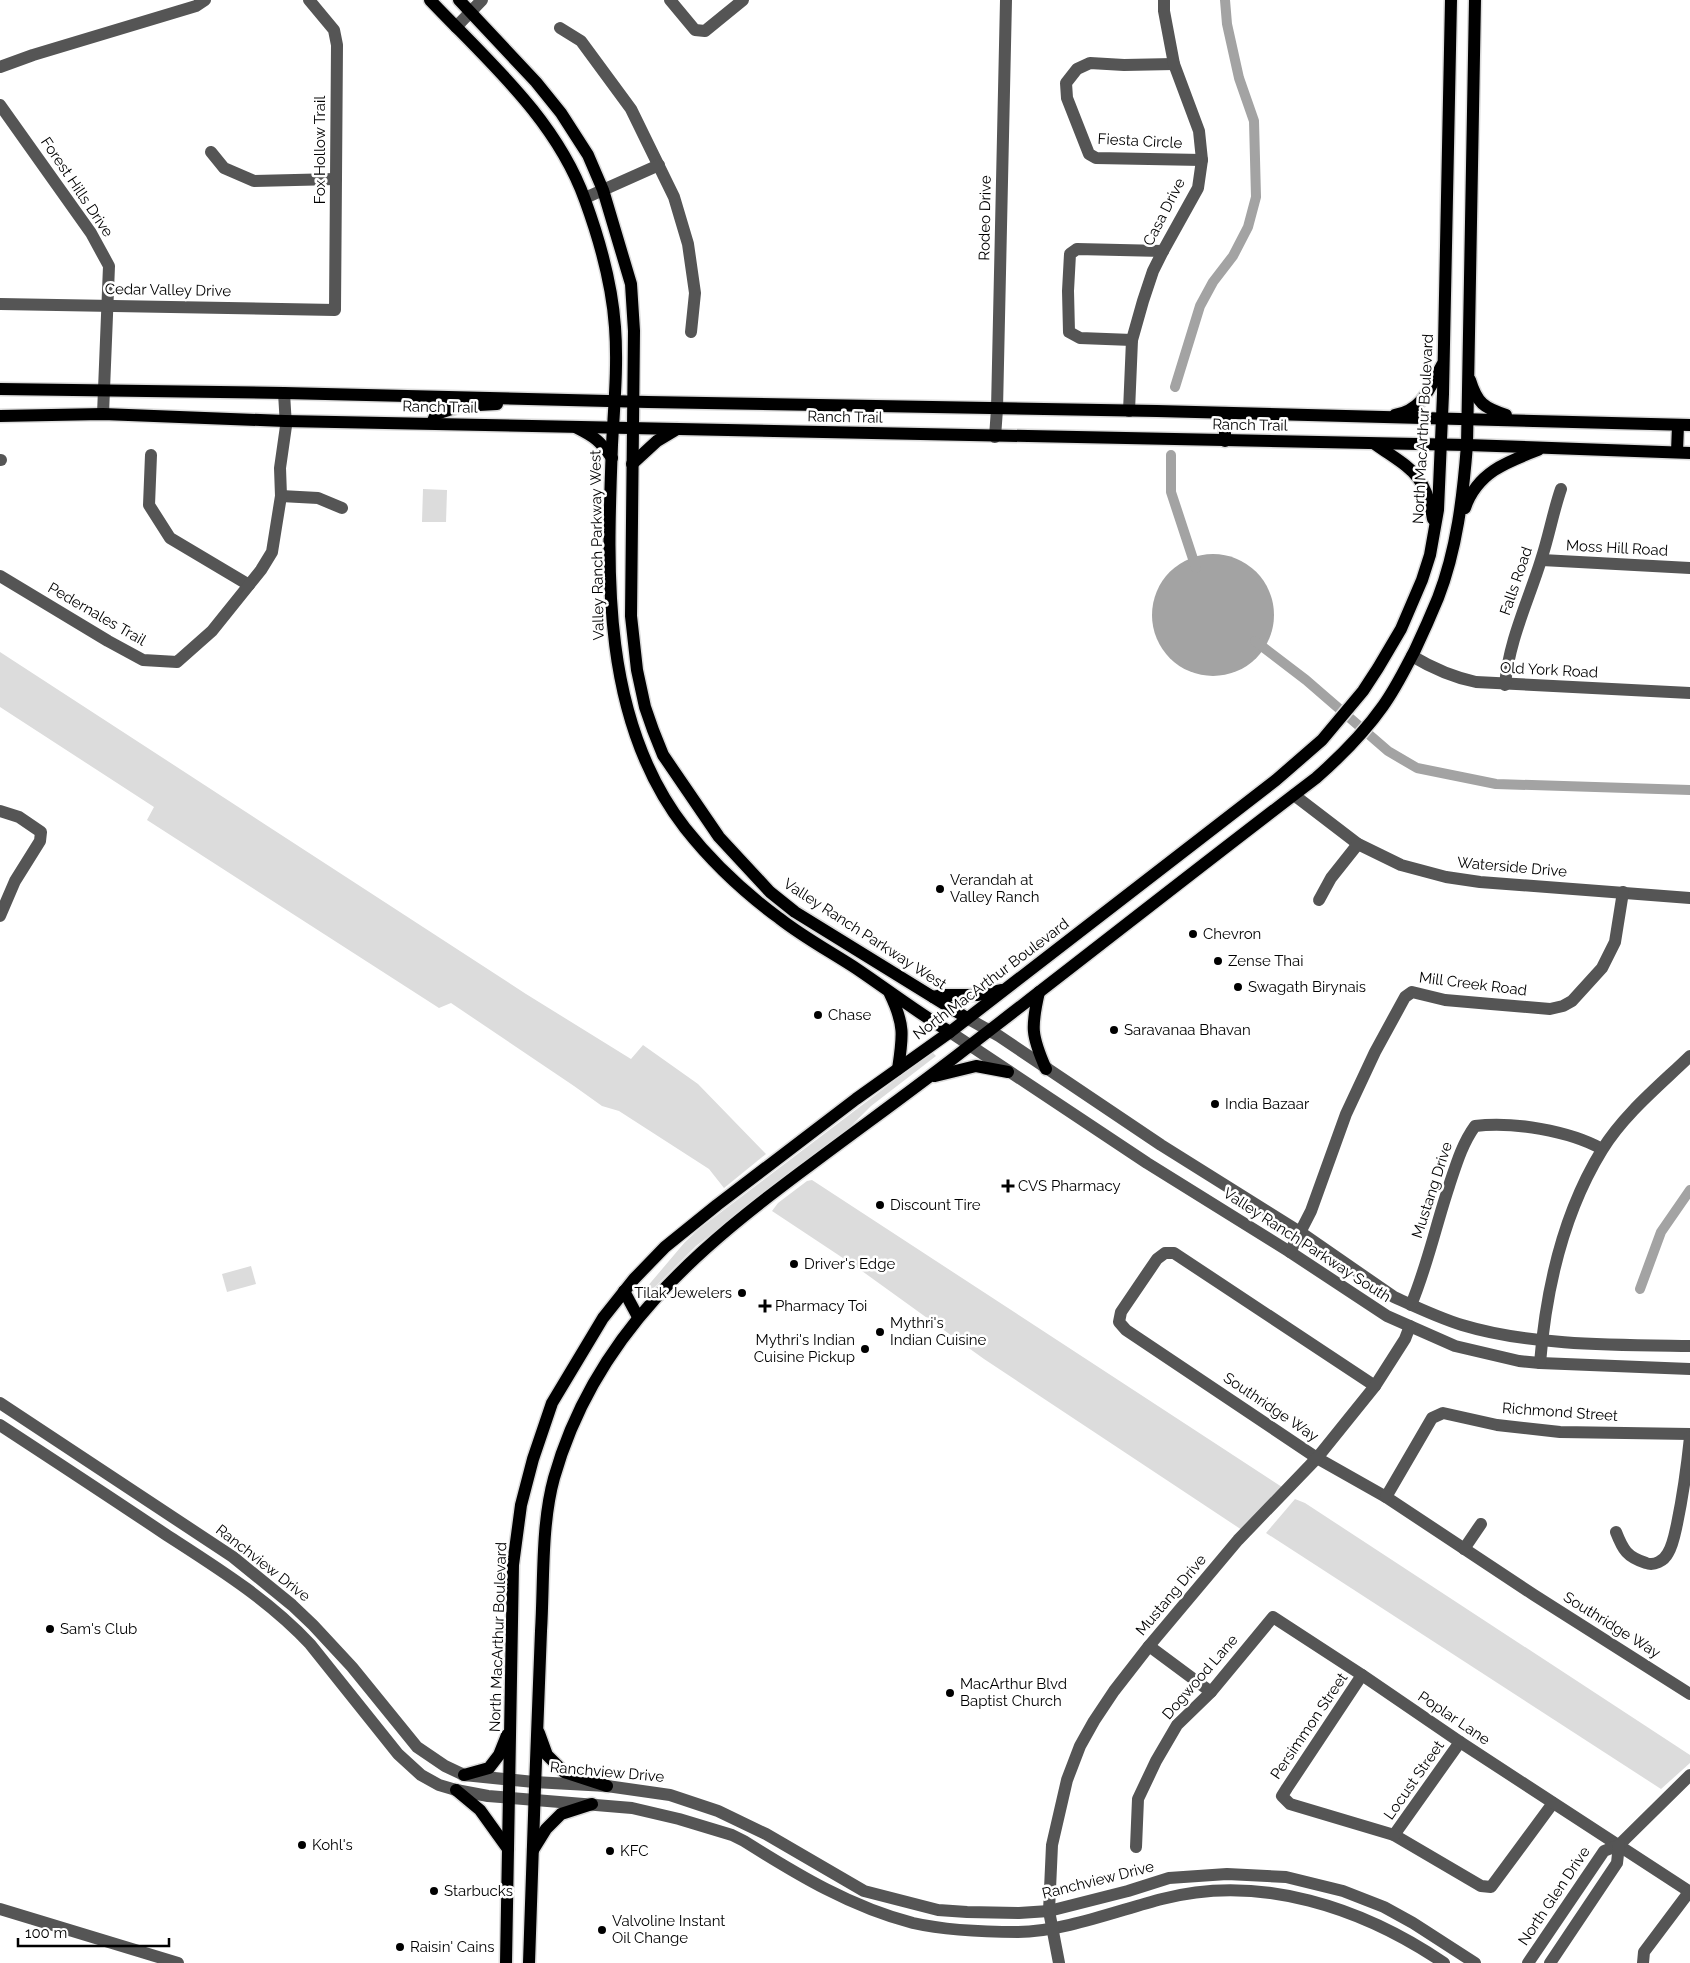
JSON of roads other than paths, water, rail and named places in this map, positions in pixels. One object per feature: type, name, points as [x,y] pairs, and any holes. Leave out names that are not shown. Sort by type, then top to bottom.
[{"type":"main road","name":"Valley Ranch Parkway West","points":[[430,0],[520,94],[551,132],[585,198],[611,285],[616,330],[612,458],[612,618],[614,646],[623,694],[637,739],[657,784],[684,826],[706,852],[732,878],[779,919],[950,1032]]},
{"type":"main road","name":"Valley Ranch Parkway West","points":[[459,0],[536,82],[560,113],[588,155],[603,190],[630,284],[634,332],[631,616],[637,670],[645,707],[663,755],[719,837],[770,892],[796,912],[967,1018]]},
{"type":"main road","name":"North MacArthur Boulevard","points":[[506,1963],[513,1565],[521,1506],[533,1459],[552,1403],[611,1306],[665,1248],[717,1204],[856,1099],[950,1032],[1282,775],[1322,740],[1363,691],[1378,668],[1410,609],[1422,580],[1438,510],[1444,363],[1451,0]]},
{"type":"main road","points":[[1456,534],[1463,492],[1468,419],[1475,0]]},
{"type":"main road","points":[[1376,418],[1402,414],[1416,406],[1426,396],[1444,363]]},
{"type":"main road","points":[[1468,370],[1473,390],[1487,410],[1523,420]]},
{"type":"main road","name":"Ranch Trail","points":[[0,389],[1157,411],[1684,425]]},
{"type":"main road","points":[[432,423],[436,414],[461,406],[492,405],[518,398]]},
{"type":"main road","points":[[1225,413],[1225,441]]},
{"type":"main road","name":"Ranch Trail","points":[[0,416],[103,414],[286,421],[1467,445],[1690,453]]},
{"type":"main road","points":[[1676,452],[1684,425]]},
{"type":"main road","points":[[572,427],[602,443],[612,458]]},
{"type":"main road","points":[[632,464],[657,441],[678,429]]},
{"type":"main road","points":[[1375,444],[1410,467],[1422,482],[1431,504],[1435,528]]},
{"type":"main road","points":[[529,1963],[531,1852],[542,1569],[550,1499],[554,1479],[572,1428],[586,1397],[605,1365],[638,1317],[679,1272],[751,1209],[970,1046],[1294,796],[1338,759],[1364,731],[1384,705],[1412,656],[1439,596],[1456,534],[1468,500],[1475,487],[1485,476],[1508,461],[1544,448]]},
{"type":"main road","points":[[619,673],[637,670]]},
{"type":"main road","points":[[732,878],[746,866]]},
{"type":"main road","points":[[1157,871],[1170,891]]},
{"type":"main road","points":[[934,997],[943,995],[978,995],[1006,988]]},
{"type":"main road","points":[[889,992],[901,1018],[903,1033],[898,1069]]},
{"type":"main road","points":[[1039,992],[1032,1026],[1037,1048],[1046,1069]]},
{"type":"main road","points":[[928,1078],[976,1066],[1008,1072]]},
{"type":"main road","points":[[624,1291],[638,1317]]},
{"type":"main road","points":[[611,1306],[638,1317]]},
{"type":"main road","points":[[464,1775],[489,1768],[499,1755],[511,1726]]},
{"type":"main road","points":[[537,1727],[547,1755],[564,1772],[607,1786]]},
{"type":"main road","points":[[456,1790],[480,1810],[508,1849]]},
{"type":"main road","points":[[531,1852],[546,1829],[561,1814],[592,1804]]},
{"type":"street","points":[[0,67],[33,55],[196,6],[205,0]]},
{"type":"street","name":"Fox Hollow Trail","points":[[309,0],[334,30],[336,45],[335,310]]},
{"type":"street","points":[[456,27],[482,0]]},
{"type":"street","points":[[670,0],[694,30],[705,30],[744,0]]},
{"type":"street","name":"Rodeo Drive","points":[[994,436],[997,409],[1006,0]]},
{"type":"street","name":"Casa Drive","points":[[1129,411],[1132,340],[1148,286],[1162,251],[1198,188],[1202,160],[1199,131],[1174,64],[1164,11],[1164,0]]},
{"type":"street","points":[[560,28],[581,41],[631,109],[674,197],[688,244],[695,293],[691,332]]},
{"type":"street","name":"Fiesta Circle","points":[[1174,64],[1124,66],[1090,63],[1077,69],[1066,83],[1067,98],[1088,154],[1096,158],[1202,160]]},
{"type":"street","name":"Forest Hills Drive","points":[[0,105],[91,233],[109,266],[103,414]]},
{"type":"street","points":[[211,152],[224,168],[254,180],[336,179]]},
{"type":"street","points":[[585,198],[659,166]]},
{"type":"street","points":[[1132,340],[1080,338],[1069,332],[1068,277],[1070,254],[1077,250],[1162,251]]},
{"type":"street","name":"Cedar Valley Drive","points":[[0,304],[335,310]]},
{"type":"street","name":"Pedernales Trail","points":[[0,576],[143,660],[176,662],[212,631],[249,585],[272,552],[280,496],[280,468],[286,421],[284,393]]},
{"type":"street","points":[[151,455],[149,506],[170,538],[249,585]]},
{"type":"street","name":"Falls Road","points":[[1505,685],[1507,660],[1512,642],[1542,560],[1561,489]]},
{"type":"street","points":[[280,496],[318,498],[342,508]]},
{"type":"street","name":"Moss Hill Road","points":[[1542,560],[1690,568]]},
{"type":"street","name":"Old York Road","points":[[1412,656],[1431,668],[1458,678],[1476,682],[1505,685],[1690,693]]},
{"type":"street","name":"Waterside Drive","points":[[1294,796],[1358,844],[1400,865],[1446,877],[1480,882],[1690,898]]},
{"type":"street","points":[[0,811],[19,817],[41,832],[40,841],[15,881],[0,916]]},
{"type":"street","points":[[1319,900],[1331,878],[1358,844]]},
{"type":"street","name":"Mill Creek Road","points":[[1290,1252],[1312,1211],[1346,1114],[1375,1052],[1405,997],[1412,992],[1445,1000],[1550,1009],[1563,1006],[1572,1001],[1602,968],[1615,942],[1623,892]]},
{"type":"street","name":"Valley Ranch Parkway South","points":[[967,1018],[989,1030],[1161,1146],[1300,1232],[1394,1297],[1461,1325],[1523,1338],[1690,1346]]},
{"type":"street","name":"Valley Ranch Parkway South","points":[[950,1032],[1147,1163],[1290,1252],[1387,1316],[1455,1346],[1518,1361],[1690,1369]]},
{"type":"street","points":[[1540,1363],[1554,1265],[1568,1218],[1602,1149],[1628,1116],[1690,1056]]},
{"type":"street","name":"Mustang Drive","points":[[1411,1304],[1419,1285],[1436,1224],[1465,1140],[1475,1126],[1512,1126],[1564,1133],[1586,1140],[1602,1149]]},
{"type":"street","points":[[1147,1163],[1161,1146]]},
{"type":"street","name":"Southridge Way","points":[[1375,1386],[1174,1253],[1165,1253],[1157,1259],[1121,1312],[1119,1322],[1122,1326],[1317,1458],[1386,1497],[1690,1694]]},
{"type":"street","name":"Mustang Drive","points":[[1059,1963],[1053,1927],[1048,1911],[1052,1845],[1067,1780],[1080,1746],[1114,1691],[1149,1646],[1238,1540],[1317,1458],[1375,1386],[1405,1339],[1410,1326]]},
{"type":"street","name":"Ranchview Drive","points":[[0,1403],[233,1557],[248,1569],[313,1625],[352,1667],[418,1747],[445,1766],[464,1775],[534,1782],[607,1786],[670,1795],[718,1810],[766,1834],[864,1891],[938,1910],[1010,1913],[1048,1911],[1128,1891],[1168,1878],[1237,1875],[1286,1877],[1343,1891],[1384,1907],[1413,1923],[1475,1963]]},
{"type":"street","name":"Richmond Street","points":[[1386,1497],[1432,1418],[1443,1412],[1497,1425],[1560,1432],[1690,1435]]},
{"type":"street","name":"Ranchview Drive","points":[[0,1425],[264,1600],[310,1644],[375,1727],[408,1764],[421,1775],[439,1785],[473,1794],[632,1808],[660,1814],[732,1835],[818,1886],[857,1904],[914,1923],[942,1928],[1020,1932],[1053,1927],[1186,1894],[1256,1891],[1306,1900],[1364,1919],[1410,1940],[1426,1958],[1444,1963]]},
{"type":"street","points":[[1616,1532],[1622,1548],[1632,1558],[1649,1564],[1660,1562],[1668,1554],[1685,1488],[1690,1435]]},
{"type":"street","points":[[1464,1549],[1481,1524]]},
{"type":"street","points":[[222,1571],[233,1557]]},
{"type":"street","points":[[237,1582],[248,1569]]},
{"type":"street","name":"Poplar Lane","points":[[1273,1617],[1690,1892]]},
{"type":"street","name":"Dogwood Lane","points":[[1136,1847],[1138,1799],[1156,1761],[1177,1725],[1211,1692],[1273,1617]]},
{"type":"street","points":[[1149,1646],[1211,1692]]},
{"type":"street","name":"Persimmon Street","points":[[1362,1675],[1282,1796],[1290,1804],[1394,1835]]},
{"type":"street","name":"Locust Street","points":[[1394,1835],[1460,1742]]},
{"type":"street","name":"North Glen Drive","points":[[1528,1963],[1604,1851],[1618,1845],[1690,1776]]},
{"type":"street","points":[[1394,1835],[1481,1886],[1491,1887],[1553,1803]]},
{"type":"street","points":[[1550,1963],[1617,1863],[1618,1845]]},
{"type":"street","points":[[788,1869],[797,1853]]},
{"type":"street","points":[[1306,1900],[1310,1882]]},
{"type":"street","points":[[1643,1963],[1644,1952],[1690,1892]]},
{"type":"street","points":[[0,1909],[178,1963]]},
{"type":"waterway","points":[[1175,387],[1200,306],[1213,282],[1233,256],[1248,227],[1256,197],[1254,121],[1239,78],[1227,24],[1225,0]]},
{"type":"waterway","points":[[1171,455],[1171,492],[1196,568]]},
{"type":"waterway","points":[[1255,641],[1306,680],[1388,751],[1417,768],[1496,784],[1690,790]]},
{"type":"waterway","points":[[1640,1289],[1661,1232],[1690,1190]]},
{"type":"place","name":"Verandah at Valley Ranch","points":[[940,889]]},
{"type":"place","name":"Chevron","points":[[1193,934]]},
{"type":"place","name":"Zense Thai","points":[[1218,961]]},
{"type":"place","name":"Swagath Birynais","points":[[1238,987]]},
{"type":"place","name":"Chase","points":[[818,1015]]},
{"type":"place","name":"Saravanaa Bhavan","points":[[1114,1030]]},
{"type":"place","name":"India Bazaar","points":[[1215,1104]]},
{"type":"place","name":"CVS Pharmacy","points":[[1008,1186]]},
{"type":"place","name":"Discount Tire","points":[[880,1205]]},
{"type":"place","name":"Driver's Edge","points":[[794,1264]]},
{"type":"place","name":"Tilak Jewelers","points":[[742,1293]]},
{"type":"place","name":"Pharmacy Toi","points":[[765,1306]]},
{"type":"place","name":"Mythri's Indian Cuisine","points":[[880,1332]]},
{"type":"place","name":"Mythri's Indian Cuisine Pickup","points":[[865,1349]]},
{"type":"place","name":"Sam's Club","points":[[50,1629]]},
{"type":"place","name":"MacArthur Blvd Baptist Church","points":[[950,1693]]},
{"type":"place","name":"Kohl's","points":[[302,1845]]},
{"type":"place","name":"KFC","points":[[610,1851]]},
{"type":"place","name":"Starbucks","points":[[434,1891]]},
{"type":"place","name":"Valvoline Instant Oil Change","points":[[602,1930]]},
{"type":"place","name":"Raisin' Cains","points":[[400,1947]]}]
